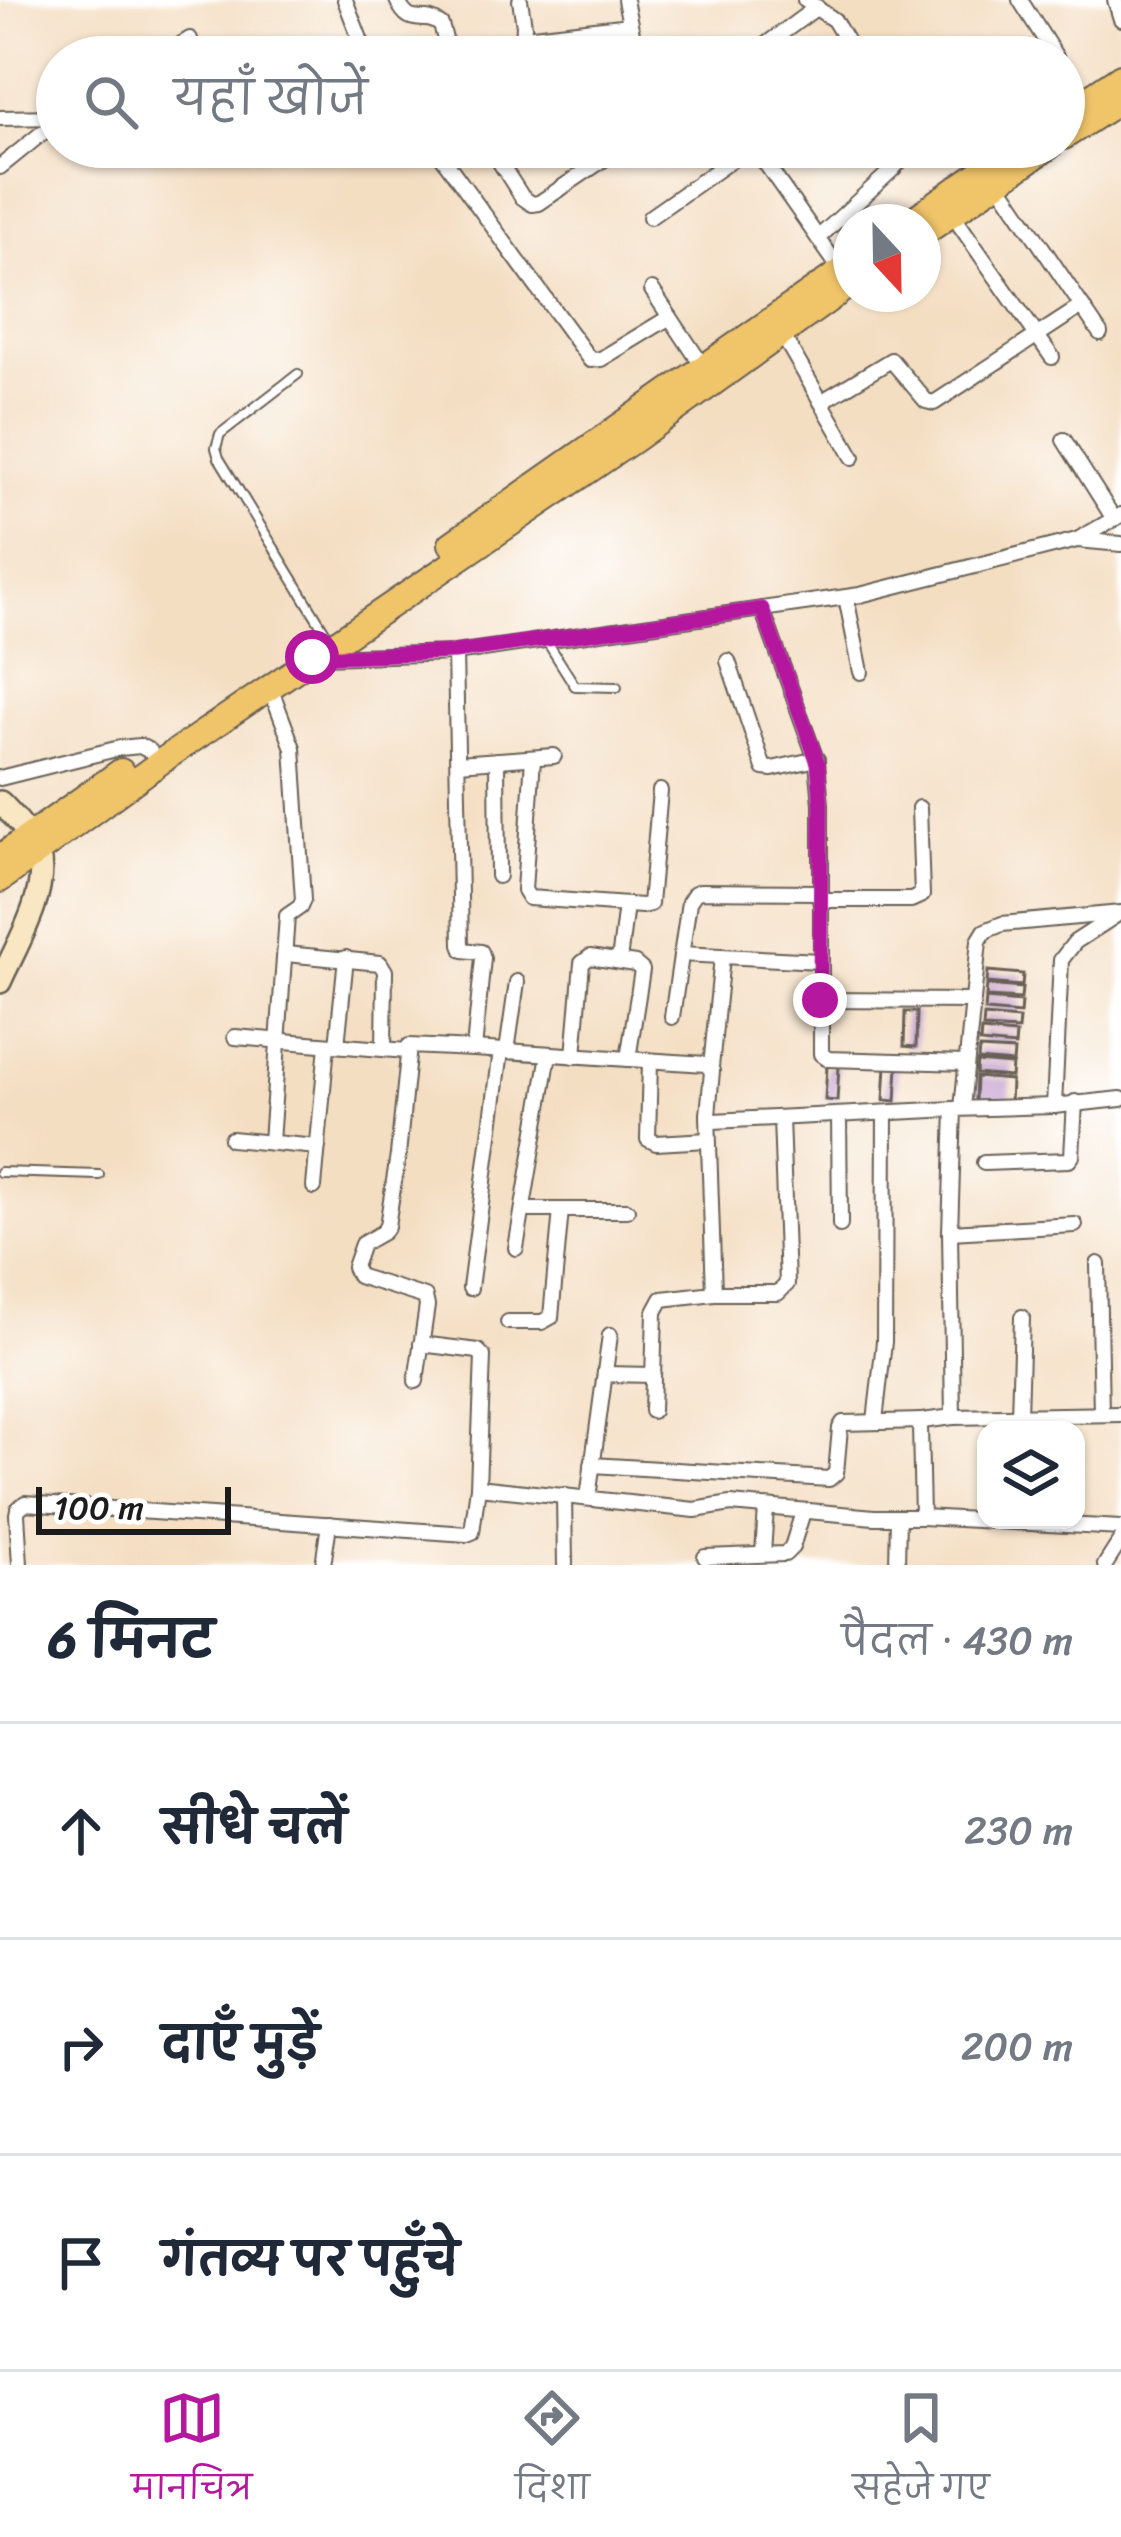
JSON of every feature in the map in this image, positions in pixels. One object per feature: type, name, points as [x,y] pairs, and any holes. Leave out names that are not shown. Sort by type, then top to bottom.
[{"type":"highway","points":[[1085,100],[1121,76]]},
{"type":"highway","points":[[1085,123],[1121,100]]},
{"type":"highway","points":[[935,204],[986,168]]},
{"type":"highway","points":[[941,222],[1018,168]]},
{"type":"highway","points":[[0,857],[33,844],[269,687],[704,368],[833,286]]},
{"type":"highway","points":[[0,880],[33,844],[150,751],[634,440],[782,334],[833,290]]},
{"type":"main road","points":[[0,802],[33,844],[42,874],[33,910],[0,982]]},
{"type":"street","points":[[345,0],[359,36]]},
{"type":"street","points":[[397,0],[411,19],[438,21],[443,36]]},
{"type":"street","points":[[520,0],[524,36]]},
{"type":"street","points":[[625,0],[632,36]]},
{"type":"street","points":[[1020,0],[1043,36]]},
{"type":"street","points":[[1115,0],[1121,19]]},
{"type":"street","points":[[773,36],[811,3],[834,20],[844,36]]},
{"type":"street","points":[[534,36],[630,26]]},
{"type":"street","points":[[0,118],[36,119]]},
{"type":"street","points":[[0,166],[36,136]]},
{"type":"street","points":[[450,168],[590,360],[601,359],[670,317]]},
{"type":"street","points":[[504,168],[532,204],[591,168]]},
{"type":"street","points":[[650,217],[721,168]]},
{"type":"street","points":[[767,168],[833,256]]},
{"type":"street","points":[[818,238],[895,168]]},
{"type":"street","points":[[998,182],[1100,333]]},
{"type":"street","points":[[952,214],[1052,357]]},
{"type":"street","points":[[652,290],[704,368]]},
{"type":"street","points":[[821,402],[891,360],[926,401],[934,403],[1082,306]]},
{"type":"street","points":[[782,334],[853,457]]},
{"type":"street","points":[[323,644],[455,652],[546,640],[846,598],[1077,540],[1118,517],[1064,440]]},
{"type":"street","points":[[1077,540],[1121,544]]},
{"type":"street","points":[[846,598],[861,672]]},
{"type":"street","points":[[762,609],[817,759],[821,804],[819,1049],[824,1058],[966,1063]]},
{"type":"street","points":[[455,652],[461,945],[463,950],[481,952],[483,958],[473,1049]]},
{"type":"street","points":[[728,662],[764,768],[817,759]]},
{"type":"street","points":[[269,687],[292,748],[303,899],[287,916],[271,1142]]},
{"type":"street","points":[[0,778],[120,748],[140,746],[150,751]]},
{"type":"street","points":[[458,763],[554,756]]},
{"type":"street","points":[[533,758],[529,898],[646,905],[652,900],[660,790]]},
{"type":"street","points":[[496,760],[498,877]]},
{"type":"street","points":[[672,1017],[694,893],[911,900],[922,895],[920,808]]},
{"type":"street","points":[[619,961],[626,905]]},
{"type":"street","points":[[953,1417],[950,1232],[958,1109],[979,941],[985,931],[1002,924],[1120,914]]},
{"type":"street","points":[[1054,1106],[1061,960],[1075,942],[1120,914]]},
{"type":"street","points":[[286,954],[374,961],[383,967],[384,1049]]},
{"type":"street","points":[[681,954],[820,961]]},
{"type":"street","points":[[714,1293],[707,1115],[722,956]]},
{"type":"street","points":[[574,1056],[582,963],[590,957],[639,966],[643,975],[628,1059]]},
{"type":"street","points":[[314,1186],[346,958]]},
{"type":"street","points":[[470,1288],[517,982]]},
{"type":"street","points":[[820,1000],[972,1001]]},
{"type":"street","points":[[235,1037],[407,1051]]},
{"type":"street","points":[[416,1381],[425,1298],[358,1276],[354,1267],[362,1244],[387,1226],[407,1051],[414,1044],[711,1067]]},
{"type":"street","points":[[516,1248],[549,1054]]},
{"type":"street","points":[[650,1060],[648,1139],[656,1143],[709,1140]]},
{"type":"street","points":[[707,1115],[713,1121],[1121,1099]]},
{"type":"street","points":[[984,1163],[1070,1160],[1075,1102]]},
{"type":"street","points":[[875,1421],[884,1342],[885,1112]]},
{"type":"street","points":[[839,1115],[840,1225]]},
{"type":"street","points":[[652,1411],[657,1305],[668,1297],[778,1293],[787,1284],[781,1118]]},
{"type":"street","points":[[231,1139],[318,1147]]},
{"type":"street","points":[[523,1210],[627,1210]]},
{"type":"street","points":[[508,1322],[542,1322],[551,1317],[561,1210]]},
{"type":"street","points":[[950,1232],[1075,1225]]},
{"type":"street","points":[[1099,1264],[1101,1414]]},
{"type":"street","points":[[1019,1416],[1022,1317]]},
{"type":"street","points":[[588,1498],[610,1335]]},
{"type":"street","points":[[20,1565],[16,1514],[25,1503],[466,1534],[474,1528],[483,1356],[478,1351],[422,1344]]},
{"type":"street","points":[[604,1374],[653,1375]]},
{"type":"street","points":[[1056,1421],[1121,1414]]},
{"type":"street","points":[[592,1465],[829,1479],[836,1473],[843,1424],[953,1417],[1019,1416],[1036,1421]]},
{"type":"street","points":[[922,1421],[922,1517]]},
{"type":"street","points":[[478,1486],[695,1510],[731,1504],[977,1519]]},
{"type":"street","points":[[564,1495],[565,1565]]},
{"type":"street","points":[[763,1554],[766,1508]]},
{"type":"street","points":[[705,1557],[785,1554],[803,1512]]},
{"type":"street","points":[[897,1565],[898,1517]]},
{"type":"street","points":[[323,1565],[329,1524]]},
{"type":"street","points":[[1085,1525],[1121,1528]]},
{"type":"street","points":[[1105,1565],[1121,1540]]},
{"type":"lane","points":[[298,374],[220,434],[216,448],[323,644]]},
{"type":"lane","points":[[546,640],[575,686],[617,687]]},
{"type":"lane","points":[[0,1172],[99,1175]]},
{"type":"building","points":[[988,971],[1023,974],[1022,986],[987,983]]},
{"type":"building","points":[[987,985],[1022,988],[1021,999],[986,997]]},
{"type":"building","points":[[986,999],[1021,1002],[1020,1014],[985,1011]]},
{"type":"building","points":[[905,1012],[917,1012],[916,1047],[904,1046]]},
{"type":"building","points":[[984,1016],[1019,1019],[1018,1030],[983,1028]]},
{"type":"building","points":[[981,1031],[1016,1034],[1015,1046],[980,1043]]},
{"type":"building","points":[[979,1049],[1014,1051],[1013,1063],[978,1060]]},
{"type":"building","points":[[977,1062],[1012,1065],[1011,1077],[976,1074]]},
{"type":"building","points":[[886,1065],[898,1066],[896,1101],[884,1100]]},
{"type":"building","points":[[827,1066],[839,1066],[837,1101],[825,1100]]},
{"type":"building","points":[[976,1077],[1011,1080],[1010,1105],[975,1102]]},
{"type":"route","points":[[312,657],[455,652],[762,609],[818,763],[820,1000]]}]
